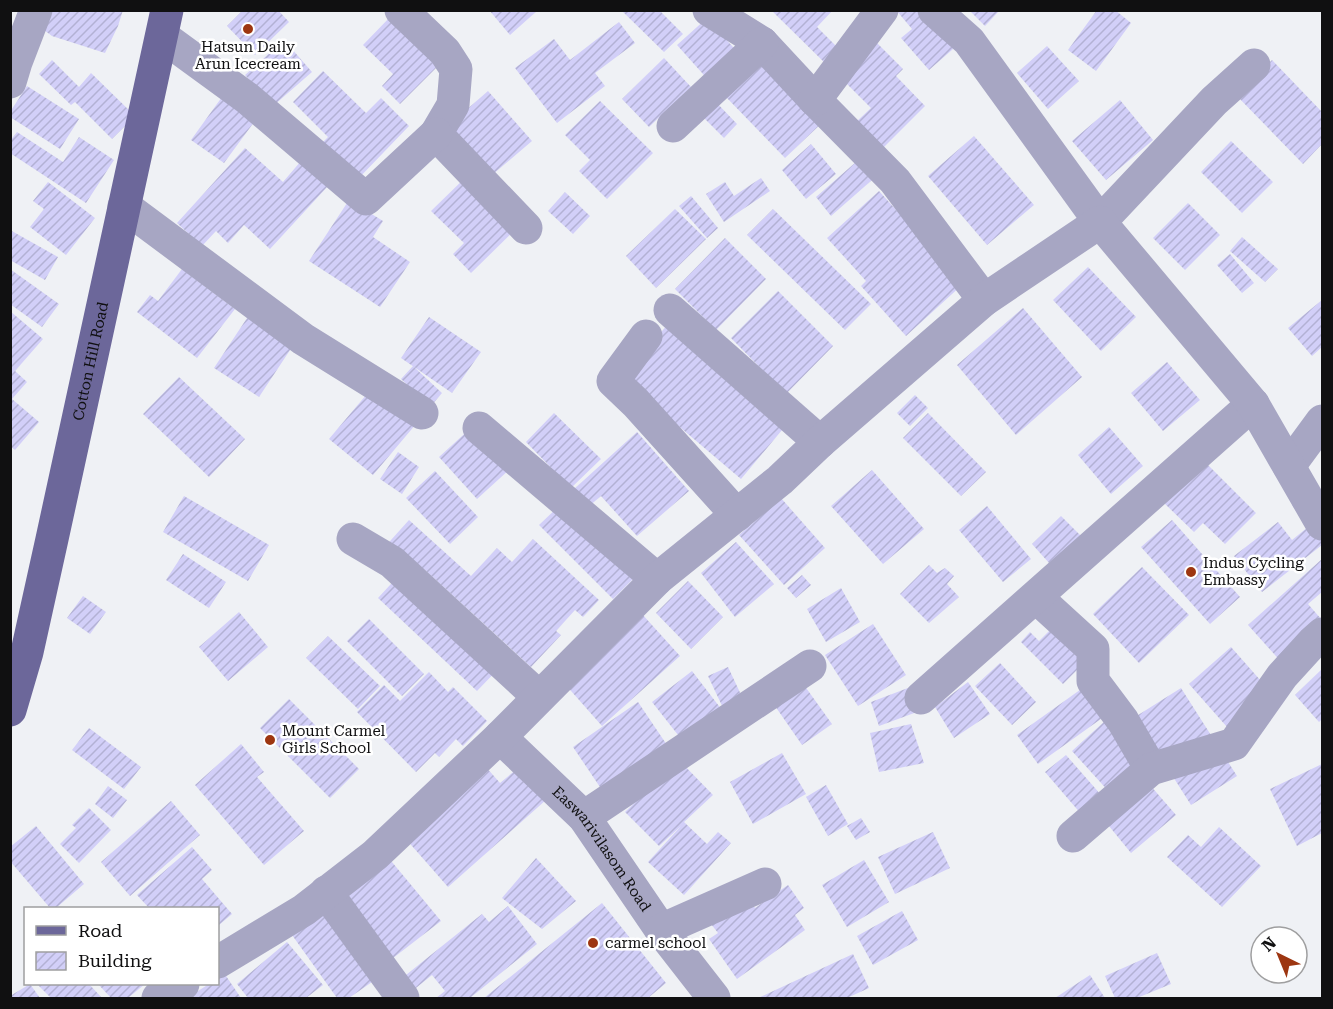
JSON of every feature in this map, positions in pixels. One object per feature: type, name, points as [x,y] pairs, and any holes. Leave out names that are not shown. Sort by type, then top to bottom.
[{"type":"main road","name":"Cotton Hill Road","points":[[10,710],[30,641],[164,23]]},
{"type":"street","points":[[12,68],[36,10]]},
{"type":"street","points":[[164,23],[247,98],[366,199],[436,134],[453,105],[456,69],[445,52],[401,10]]},
{"type":"street","points":[[709,10],[762,43],[896,181],[984,300]]},
{"type":"street","points":[[815,100],[882,10]]},
{"type":"street","points":[[934,10],[969,41],[1100,222],[1253,404],[1323,524]]},
{"type":"street","points":[[673,126],[762,43]]},
{"type":"street","points":[[219,961],[304,910],[375,855],[500,737],[657,579],[780,480],[820,442],[984,300],[1100,222],[1214,101],[1254,65]]},
{"type":"street","points":[[436,134],[526,228]]},
{"type":"street","points":[[124,206],[303,339],[422,413]]},
{"type":"street","points":[[670,310],[820,442]]},
{"type":"street","points":[[646,336],[613,381],[636,403],[737,515]]},
{"type":"street","points":[[921,698],[1253,404]]},
{"type":"street","points":[[1289,466],[1323,421]]},
{"type":"street","points":[[479,428],[657,579]]},
{"type":"street","points":[[352,538],[392,562],[539,697]]},
{"type":"street","points":[[1036,597],[1093,649],[1093,681],[1123,721],[1151,768]]},
{"type":"street","points":[[1073,836],[1151,768],[1234,744],[1282,676],[1323,634]]},
{"type":"street","points":[[584,817],[810,666]]},
{"type":"street","name":"Easwarivilasom Road","points":[[500,737],[584,817],[661,930],[714,999]]},
{"type":"street","points":[[661,930],[765,884]]},
{"type":"street","points":[[326,892],[404,999]]},
{"type":"street","points":[[158,999],[181,985]]},
{"type":"building","points":[[44,10],[123,10],[105,53],[52,36],[40,27]]},
{"type":"building","points":[[243,10],[278,10],[289,22],[255,55],[227,26]]},
{"type":"building","points":[[489,10],[538,10],[510,35]]},
{"type":"building","points":[[621,10],[659,10],[683,34],[664,52]]},
{"type":"building","points":[[771,10],[833,10],[817,27],[842,52],[828,66]]},
{"type":"building","points":[[896,10],[933,10],[961,42],[929,70],[901,38],[912,29]]},
{"type":"building","points":[[969,10],[1000,10],[985,26]]},
{"type":"building","points":[[1097,10],[1115,10],[1131,23],[1096,71],[1068,50]]},
{"type":"building","points":[[392,15],[441,63],[400,104],[382,86],[393,74],[363,45]]},
{"type":"building","points":[[707,18],[741,56],[711,83],[677,45]]},
{"type":"building","points":[[619,22],[635,43],[595,73],[605,86],[557,123],[515,68],[554,39],[570,60]]},
{"type":"building","points":[[284,40],[312,72],[273,106],[245,75]]},
{"type":"building","points":[[875,41],[903,69],[896,76],[925,106],[881,150],[855,123],[871,108],[839,76]]},
{"type":"building","points":[[1047,46],[1079,81],[1048,109],[1017,73]]},
{"type":"building","points":[[664,58],[691,87],[649,127],[622,99]]},
{"type":"building","points":[[765,59],[824,121],[785,158],[726,97]]},
{"type":"building","points":[[52,60],[79,87],[91,73],[135,116],[112,139],[75,102],[71,105],[39,74]]},
{"type":"building","points":[[1272,60],[1322,112],[1322,144],[1303,164],[1236,95]]},
{"type":"building","points":[[323,71],[366,113],[381,98],[409,126],[357,180],[321,144],[328,137],[293,102]]},
{"type":"building","points":[[27,86],[79,119],[60,149],[10,117],[10,112]]},
{"type":"building","points":[[227,90],[260,114],[224,163],[191,140]]},
{"type":"building","points":[[488,91],[532,141],[492,175],[449,125]]},
{"type":"building","points":[[714,100],[737,124],[724,138],[700,114]]},
{"type":"building","points":[[1120,100],[1153,140],[1106,180],[1072,141]]},
{"type":"building","points":[[600,101],[653,153],[607,199],[579,171],[590,160],[565,135]]},
{"type":"building","points":[[17,132],[63,162],[79,137],[114,160],[86,203],[10,153],[10,141]]},
{"type":"building","points":[[974,136],[1034,205],[987,245],[928,176]]},
{"type":"building","points":[[1231,141],[1273,182],[1242,213],[1201,172]]},
{"type":"building","points":[[811,144],[836,174],[806,199],[782,170]]},
{"type":"building","points":[[245,148],[283,182],[301,161],[328,186],[270,249],[244,225],[228,243],[216,231],[202,246],[177,223]]},
{"type":"building","points":[[864,155],[880,173],[831,216],[816,197]]},
{"type":"building","points":[[468,175],[518,227],[471,273],[453,254],[464,243],[431,211]]},
{"type":"building","points":[[761,178],[770,191],[724,222],[706,194],[725,182],[734,196]]},
{"type":"building","points":[[48,182],[95,218],[66,255],[30,227],[44,209],[33,201]]},
{"type":"building","points":[[879,191],[963,284],[906,336],[861,286],[866,281],[827,238]]},
{"type":"building","points":[[565,192],[590,216],[573,234],[548,211]]},
{"type":"building","points":[[691,196],[718,228],[707,238],[679,206]]},
{"type":"building","points":[[349,200],[383,221],[373,237],[410,262],[380,307],[309,261]]},
{"type":"building","points":[[1188,203],[1220,235],[1185,270],[1153,238]]},
{"type":"building","points":[[675,209],[706,239],[656,288],[626,256]]},
{"type":"building","points":[[773,209],[871,304],[845,330],[747,235]]},
{"type":"building","points":[[10,230],[58,257],[45,280],[10,260]]},
{"type":"building","points":[[1242,237],[1278,269],[1265,282],[1230,251]]},
{"type":"building","points":[[725,238],[766,279],[716,330],[675,289]]},
{"type":"building","points":[[1230,254],[1254,283],[1242,293],[1217,265]]},
{"type":"building","points":[[1088,267],[1136,317],[1101,351],[1053,300]]},
{"type":"building","points":[[10,269],[59,304],[42,327],[10,304]]},
{"type":"building","points":[[182,269],[235,309],[197,358],[137,312],[150,295],[158,301]]},
{"type":"building","points":[[778,291],[833,346],[786,394],[731,338]]},
{"type":"building","points":[[1322,300],[1322,347],[1312,356],[1288,328]]},
{"type":"building","points":[[1023,308],[1082,377],[1016,435],[957,365]]},
{"type":"building","points":[[10,311],[43,339],[15,371],[27,382],[12,399],[39,422],[15,450],[10,446]]},
{"type":"building","points":[[251,312],[296,341],[259,397],[214,368]]},
{"type":"building","points":[[429,317],[481,352],[452,393],[401,358]]},
{"type":"building","points":[[668,324],[787,424],[741,479],[622,378]]},
{"type":"building","points":[[1167,362],[1200,400],[1163,431],[1131,393]]},
{"type":"building","points":[[413,366],[442,393],[431,406],[401,379]]},
{"type":"building","points":[[179,377],[245,439],[209,477],[143,414]]},
{"type":"building","points":[[372,388],[416,424],[373,475],[329,439]]},
{"type":"building","points":[[915,395],[928,408],[910,426],[897,413]]},
{"type":"building","points":[[554,413],[601,459],[571,488],[526,442]]},
{"type":"building","points":[[928,413],[986,472],[961,496],[903,438]]},
{"type":"building","points":[[473,426],[511,468],[477,499],[439,457]]},
{"type":"building","points":[[1109,427],[1143,466],[1111,494],[1078,455]]},
{"type":"building","points":[[637,432],[689,491],[637,536],[601,496],[588,507],[573,490]]},
{"type":"building","points":[[398,452],[419,467],[402,494],[380,479]]},
{"type":"building","points":[[1205,462],[1256,513],[1225,544],[1203,523],[1194,532],[1164,503]]},
{"type":"building","points":[[872,470],[924,529],[883,564],[831,506]]},
{"type":"building","points":[[435,471],[478,517],[450,544],[406,498]]},
{"type":"building","points":[[184,496],[269,545],[248,581],[163,532]]},
{"type":"building","points":[[781,498],[825,548],[784,585],[739,535]]},
{"type":"building","points":[[1297,501],[1322,535],[1322,545],[1262,592],[1234,556],[1278,522],[1292,540],[1308,527],[1292,505]]},
{"type":"building","points":[[560,505],[633,579],[613,599],[539,525]]},
{"type":"building","points":[[987,506],[1031,559],[1003,582],[959,530]]},
{"type":"building","points":[[1061,516],[1090,545],[1058,573],[1032,544]]},
{"type":"building","points":[[409,520],[471,576],[497,548],[512,562],[533,539],[599,600],[583,617],[575,610],[556,631],[561,635],[531,667],[425,570],[382,550]]},
{"type":"building","name":"Indus Cycling Embassy","points":[[1172,520],[1240,597],[1210,624],[1141,547]]},
{"type":"building","points":[[736,542],[774,584],[735,617],[701,573]]},
{"type":"building","points":[[183,554],[226,582],[209,608],[166,580]]},
{"type":"building","points":[[1322,559],[1322,592],[1308,604],[1322,620],[1284,665],[1248,625]]},
{"type":"building","points":[[929,565],[937,573],[945,568],[954,576],[947,584],[959,597],[929,623],[900,594]]},
{"type":"building","points":[[1142,567],[1189,615],[1139,663],[1093,614]]},
{"type":"building","points":[[402,572],[502,665],[477,691],[378,598]]},
{"type":"building","points":[[802,575],[811,585],[796,598],[787,588]]},
{"type":"building","points":[[688,581],[723,617],[691,649],[656,613]]},
{"type":"building","points":[[841,588],[860,622],[826,642],[807,609]]},
{"type":"building","points":[[83,596],[106,612],[90,634],[67,618]]},
{"type":"building","points":[[239,612],[268,647],[228,681],[199,647]]},
{"type":"building","points":[[642,614],[680,656],[602,726],[564,683]]},
{"type":"building","points":[[369,619],[424,674],[402,696],[347,641]]},
{"type":"building","points":[[873,624],[906,675],[858,706],[825,655]]},
{"type":"building","points":[[1052,628],[1085,662],[1063,684],[1021,642],[1030,632],[1039,641]]},
{"type":"building","points":[[328,636],[380,686],[358,709],[306,658]]},
{"type":"building","points":[[1231,647],[1269,690],[1227,727],[1189,684]]},
{"type":"building","points":[[1000,663],[1036,702],[1012,725],[975,686]]},
{"type":"building","points":[[728,667],[744,701],[724,710],[708,676]]},
{"type":"building","points":[[1322,669],[1322,719],[1319,722],[1295,695]]},
{"type":"building","points":[[692,671],[722,710],[682,740],[652,702]]},
{"type":"building","points":[[429,672],[448,692],[453,687],[487,721],[463,746],[456,739],[439,757],[435,753],[416,772],[357,712],[384,685],[400,701]]},
{"type":"building","points":[[968,682],[990,714],[954,738],[935,707]]},
{"type":"building","points":[[1091,682],[1112,711],[1038,764],[1017,735]]},
{"type":"building","points":[[804,685],[832,724],[802,745],[775,706]]},
{"type":"building","points":[[908,688],[917,712],[879,726],[871,702]]},
{"type":"building","points":[[1181,688],[1237,776],[1191,805],[1135,717]]},
{"type":"building","points":[[289,699],[359,769],[330,798],[260,728]]},
{"type":"building","points":[[638,702],[671,751],[606,796],[573,747]]},
{"type":"building","points":[[1106,720],[1145,764],[1111,794],[1072,751]]},
{"type":"building","points":[[911,724],[924,763],[879,772],[870,733]]},
{"type":"building","points":[[89,728],[141,767],[124,789],[72,750]]},
{"type":"building","points":[[241,744],[264,772],[257,777],[304,831],[264,865],[195,785]]},
{"type":"building","points":[[782,753],[806,794],[753,824],[730,782]]},
{"type":"building","points":[[1066,755],[1109,804],[1088,822],[1045,772]]},
{"type":"building","points":[[679,760],[713,795],[684,822],[707,844],[718,832],[731,843],[684,895],[648,862],[681,826],[659,846],[625,812]]},
{"type":"building","points":[[1322,764],[1322,833],[1297,846],[1270,789]]},
{"type":"building","points":[[486,767],[500,783],[518,768],[546,800],[448,887],[405,838]]},
{"type":"building","points":[[1143,777],[1176,815],[1131,853],[1100,815]]},
{"type":"building","points":[[826,785],[848,824],[828,836],[806,797]]},
{"type":"building","points":[[108,786],[127,800],[113,818],[95,804]]},
{"type":"building","points":[[171,801],[200,835],[130,896],[101,862]]},
{"type":"building","points":[[89,808],[111,830],[79,863],[60,844],[76,828],[72,825]]},
{"type":"building","points":[[861,818],[870,832],[856,840],[847,826]]},
{"type":"building","points":[[36,826],[84,884],[57,907],[49,907],[10,861],[10,847]]},
{"type":"building","points":[[1219,827],[1261,866],[1222,907],[1167,857],[1188,835],[1201,847]]},
{"type":"building","points":[[933,832],[950,868],[895,894],[878,857]]},
{"type":"building","points":[[192,847],[212,870],[202,879],[232,914],[219,925],[219,907],[148,907],[137,895]]},
{"type":"building","points":[[387,856],[441,921],[384,965],[342,898]]},
{"type":"building","points":[[536,858],[576,901],[542,929],[502,898]]},
{"type":"building","points":[[864,860],[889,902],[847,927],[822,885]]},
{"type":"building","points":[[788,885],[804,908],[795,915],[805,930],[737,979],[709,939],[718,933],[711,924],[748,898],[755,908]]},
{"type":"building","name":"carmel school","points":[[602,903],[666,983],[648,998],[484,998]]},
{"type":"building","points":[[333,906],[382,975],[349,998],[337,998],[292,935]]},
{"type":"building","points":[[508,906],[537,944],[470,998],[436,998],[445,991],[432,975],[406,996],[396,983],[482,914],[489,922]]},
{"type":"building","points":[[902,911],[918,940],[873,965],[857,936]]},
{"type":"building","points":[[287,942],[323,985],[306,998],[248,998],[237,984]]},
{"type":"building","points":[[1157,953],[1171,984],[1137,998],[1115,998],[1105,976]]},
{"type":"building","points":[[853,954],[869,988],[847,998],[758,998]]},
{"type":"building","points":[[224,973],[241,998],[187,998],[207,985],[219,985],[219,977]]},
{"type":"building","points":[[1090,975],[1105,998],[1055,998]]},
{"type":"building","points":[[31,985],[40,998],[10,998]]},
{"type":"building","points":[[38,985],[90,985],[102,998],[51,998]]},
{"type":"building","points":[[99,985],[144,985],[128,998],[111,998]]},
{"type":"place","name":"Hatsun Daily Arun Icecream","points":[[248,29]]},
{"type":"place","name":"Indus Cycling Embassy","points":[[1191,572]]},
{"type":"place","name":"Mount Carmel Girls School","points":[[270,740]]},
{"type":"place","name":"carmel school","points":[[593,943]]}]
